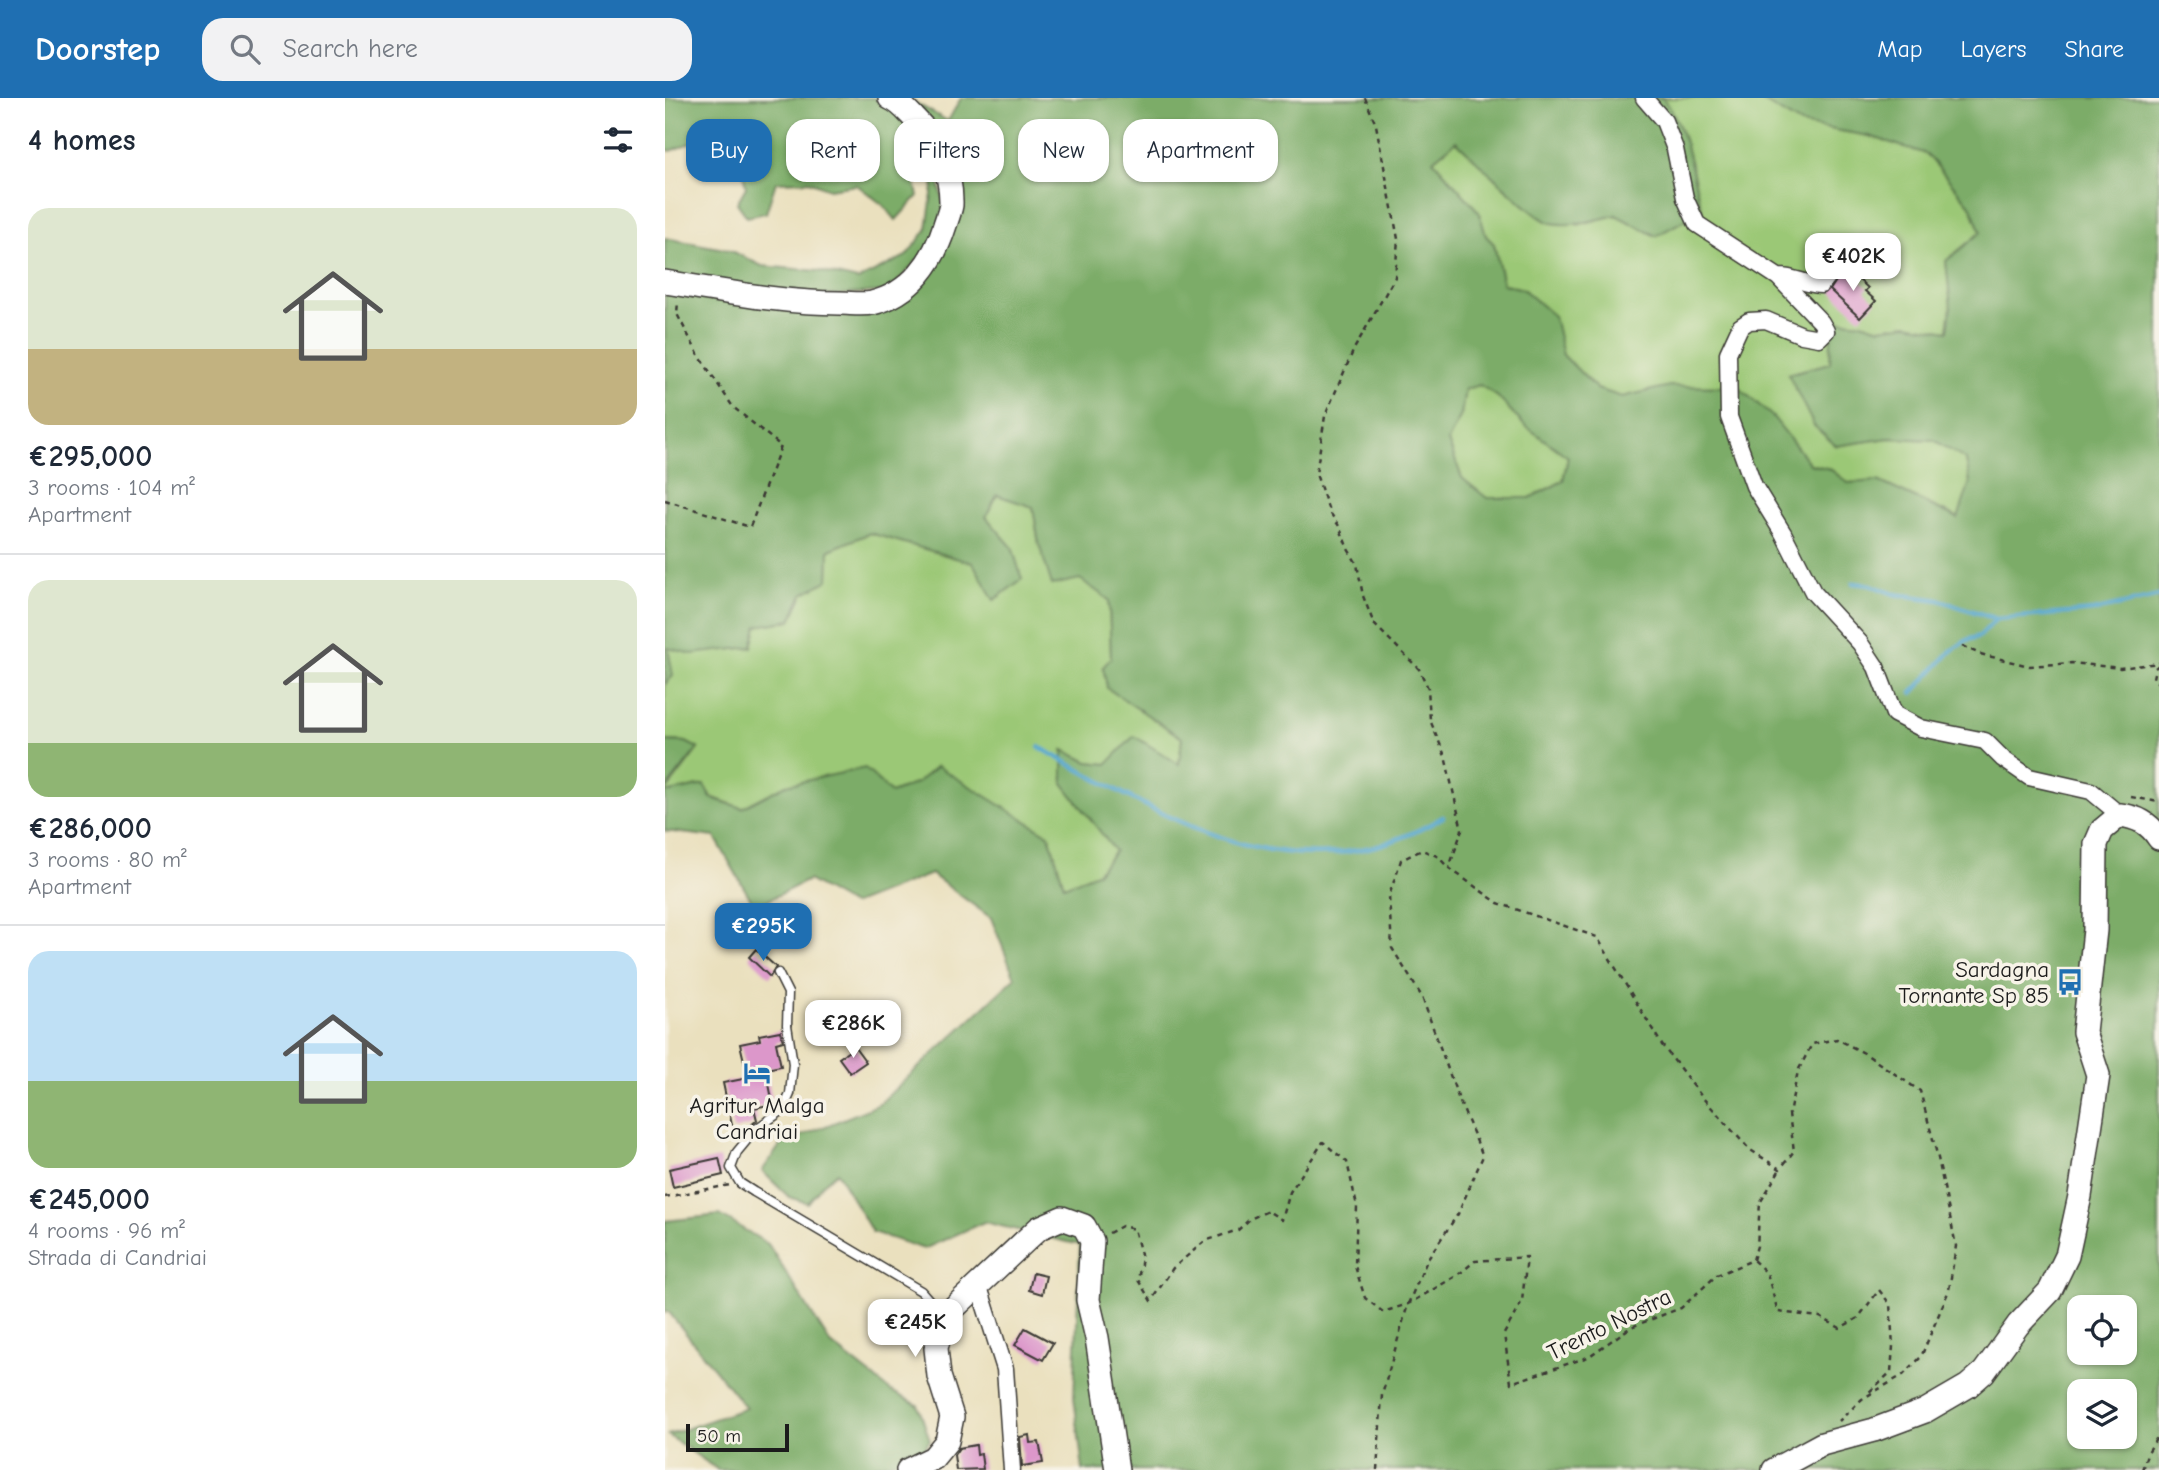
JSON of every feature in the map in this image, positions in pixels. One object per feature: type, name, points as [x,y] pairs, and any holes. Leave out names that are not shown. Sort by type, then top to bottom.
[{"type":"street","points":[[672,283],[806,303],[869,303],[891,297],[910,284],[928,265],[939,244],[951,206],[944,164],[936,144],[924,127],[897,101],[890,98]]},
{"type":"street","points":[[1644,98],[1664,121],[1675,149],[1685,198],[1697,224],[1778,277],[1821,322],[1826,331],[1819,338],[1758,319],[1749,321],[1740,327],[1728,353],[1729,417],[1754,486],[1783,533],[1813,593],[1860,643],[1876,667],[1895,714],[1921,728],[1985,741],[2003,759],[2029,777],[2091,791],[2120,816]]},
{"type":"street","points":[[1778,277],[1790,276],[1813,285],[1821,285],[1830,274]]},
{"type":"street","points":[[1774,1470],[1822,1444],[1874,1430],[1926,1411],[1968,1386],[1984,1372],[2018,1325],[2049,1291],[2067,1256],[2078,1208],[2098,1075],[2084,1032],[2095,930],[2096,844],[2102,830],[2120,816],[2132,816],[2151,826],[2159,838]]},
{"type":"street","points":[[908,1470],[933,1458],[947,1441],[952,1417],[939,1376],[936,1348],[944,1317],[1039,1228],[1062,1218],[1084,1226],[1092,1241],[1088,1300],[1097,1338],[1117,1470]]},
{"type":"street","points":[[978,1284],[1005,1369],[1012,1470]]},
{"type":"lane","points":[[778,973],[788,993],[787,1025],[793,1064],[789,1094],[783,1110],[755,1129],[737,1152],[731,1168],[740,1183],[921,1291],[944,1317]]},
{"type":"path","points":[[1365,98],[1376,125],[1398,239],[1395,277],[1354,349],[1325,416],[1316,474],[1329,511],[1357,564],[1363,596],[1374,624],[1419,669],[1428,688],[1430,720],[1445,756],[1462,830],[1449,868]]},
{"type":"path","points":[[665,500],[750,527],[781,446],[733,407],[698,354],[677,314],[672,283]]},
{"type":"path","points":[[1962,646],[1980,654],[2029,666],[2073,663],[2120,668],[2159,664]]},
{"type":"path","points":[[2159,664],[2155,668],[2153,678],[2159,684]]},
{"type":"path","points":[[1377,1470],[1382,1395],[1408,1304],[1428,1258],[1458,1214],[1483,1156],[1459,1100],[1422,998],[1392,948],[1389,897],[1401,860],[1422,849],[1437,856],[1449,868],[1498,903],[1597,937],[1663,1045],[1702,1097],[1749,1149],[1780,1169]]},
{"type":"path","points":[[1837,1423],[1862,1399],[1891,1372],[1893,1346],[1890,1304],[1879,1290],[1858,1318],[1839,1328],[1820,1317],[1777,1312],[1767,1273],[1753,1260],[1757,1246],[1760,1203],[1794,1151],[1789,1114],[1798,1071],[1812,1044],[1837,1039],[1864,1053],[1920,1091],[1938,1158],[1956,1246],[1949,1290],[1921,1357],[1903,1375],[1862,1399]]},
{"type":"path","name":"Trento Nostra","points":[[1102,1236],[1122,1226],[1133,1229],[1142,1258],[1137,1280],[1151,1301],[1173,1268],[1205,1241],[1238,1230],[1250,1219],[1268,1211],[1282,1220],[1290,1192],[1323,1142],[1347,1162],[1357,1206],[1355,1266],[1365,1298],[1383,1312],[1408,1304],[1458,1275],[1475,1261],[1528,1257],[1522,1301],[1504,1334],[1511,1383],[1588,1357],[1630,1327],[1681,1308],[1717,1275],[1753,1260]]},
{"type":"path","points":[[665,1197],[740,1183]]},
{"type":"path","points":[[2142,1470],[2147,1454],[2159,1434]]},
{"type":"green space","points":[[665,98],[874,98],[893,106],[905,119],[894,119],[894,182],[915,182],[918,196],[896,220],[883,205],[857,185],[829,189],[812,182],[880,182],[880,119],[786,119],[786,182],[776,182],[766,213],[747,217],[737,203],[746,187],[745,182],[772,182],[772,119],[686,119],[686,145],[671,151],[665,149]]},
{"type":"green space","points":[[907,98],[944,119],[917,119]]},
{"type":"green space","points":[[961,98],[1663,98],[1678,124],[1688,152],[1702,210],[1656,236],[1616,215],[1567,224],[1551,223],[1518,200],[1456,141],[1433,160],[1479,212],[1486,236],[1494,244],[1503,284],[1523,289],[1554,316],[1563,355],[1597,389],[1622,397],[1670,386],[1738,387],[1773,417],[1810,464],[1830,469],[1848,483],[1878,481],[1958,518],[1970,482],[1966,460],[1934,440],[1889,438],[1836,446],[1814,426],[1788,374],[1830,363],[1832,320],[1864,323],[1880,328],[1907,324],[1948,331],[1951,307],[1946,261],[1981,232],[1970,205],[1927,154],[1869,136],[1801,124],[1757,98],[2159,98],[2159,1470],[1083,1470],[1074,1397],[1080,1245],[984,1222],[924,1249],[872,1232],[837,1172],[808,1203],[789,1197],[762,1171],[781,1144],[878,1105],[1015,978],[991,918],[931,874],[852,905],[808,880],[755,907],[715,837],[665,831],[665,793],[704,785],[711,798],[742,808],[786,785],[865,768],[891,793],[917,783],[937,766],[1049,835],[1064,886],[1097,873],[1115,851],[1063,783],[1063,750],[1088,762],[1107,764],[1134,736],[1179,764],[1182,738],[1107,688],[1103,667],[1111,658],[1109,600],[1080,579],[1052,585],[1039,544],[1033,507],[997,495],[986,517],[1012,547],[1022,579],[994,600],[973,563],[870,533],[829,550],[828,580],[803,594],[791,620],[757,626],[752,647],[692,654],[668,648],[673,676],[665,684],[665,289],[895,303],[958,207],[946,182],[1004,182],[1004,119],[949,119]],"holes":[[[1480,385],[1498,397],[1524,425],[1568,457],[1563,481],[1530,498],[1487,498],[1462,478],[1448,441],[1461,415],[1465,389]]]},
{"type":"green space","points":[[1663,98],[1757,98],[1801,124],[1869,136],[1927,154],[1970,205],[1981,232],[1946,261],[1951,307],[1948,331],[1907,324],[1880,328],[1864,323],[1832,320],[1830,363],[1788,374],[1836,446],[1889,438],[1934,440],[1966,460],[1970,482],[1959,518],[1878,481],[1848,483],[1830,469],[1810,464],[1773,417],[1670,386],[1622,397],[1597,389],[1563,355],[1558,340],[1523,289],[1503,284],[1494,244],[1486,236],[1479,212],[1433,160],[1456,141],[1510,193],[1578,225],[1616,215],[1656,236],[1702,210],[1688,152],[1678,124]]},
{"type":"green space","points":[[934,182],[939,182],[944,205],[934,242],[889,291],[806,297],[665,275],[665,238],[730,250],[762,266],[819,271],[858,280],[906,256],[927,229]]},
{"type":"green space","points":[[1480,385],[1498,397],[1524,425],[1568,456],[1563,481],[1530,498],[1486,498],[1462,478],[1448,441],[1461,415],[1465,389]]},
{"type":"green space","points":[[997,495],[1033,507],[1039,544],[1109,600],[1111,659],[1107,688],[1182,738],[1179,765],[1088,762],[1064,750],[1063,783],[1115,851],[1097,873],[1064,886],[1049,835],[995,804],[917,783],[891,793],[786,785],[742,808],[711,797],[704,785],[665,793],[698,749],[686,742],[665,741],[665,684],[673,676],[667,648],[723,650],[752,647],[757,626],[791,620],[803,594],[828,580],[829,550],[870,533],[973,563],[994,600],[1022,579],[1012,547],[986,517]]},
{"type":"green space","points":[[665,741],[686,742],[698,748],[665,790]]},
{"type":"green space","points":[[720,1215],[768,1244],[830,1343],[891,1391],[918,1405],[930,1440],[921,1452],[905,1459],[855,1470],[718,1470],[668,1435],[746,1408],[668,1311],[665,1313],[665,1221]]},
{"type":"building","points":[[1845,267],[1868,288],[1865,291],[1876,301],[1860,318],[1830,290]]},
{"type":"building","points":[[756,949],[776,967],[770,977],[749,957]]},
{"type":"building","points":[[780,1031],[783,1041],[776,1043],[781,1066],[766,1069],[773,1104],[754,1108],[757,1120],[750,1126],[733,1130],[723,1083],[748,1078],[740,1044],[760,1040],[759,1035]]},
{"type":"building","points":[[855,1047],[866,1062],[850,1073],[839,1058]]},
{"type":"building","points":[[719,1158],[723,1175],[673,1187],[669,1169]]},
{"type":"building","points":[[1033,1273],[1046,1276],[1042,1294],[1029,1290]]},
{"type":"building","points":[[1025,1328],[1053,1343],[1043,1360],[1015,1345]]},
{"type":"building","points":[[1029,1435],[1030,1443],[1039,1442],[1043,1463],[1022,1466],[1020,1437]]},
{"type":"building","points":[[976,1445],[977,1455],[981,1454],[983,1469],[956,1470],[954,1455],[959,1448]]},
{"type":"waterway","points":[[1853,583],[1871,585],[1894,594],[1940,600],[1996,619],[2094,611],[2159,596]]},
{"type":"waterway","points":[[1912,693],[1951,651],[1967,640],[1980,636],[1996,619]]},
{"type":"waterway","points":[[1039,747],[1136,801],[1185,824],[1235,842],[1285,852],[1337,853],[1389,842],[1443,817]]},
{"type":"place","name":"Sardagna Tornante Sp 85","points":[[2070,982]]},
{"type":"place","name":"Agritur Malga Candriai","points":[[757,1073]]}]
